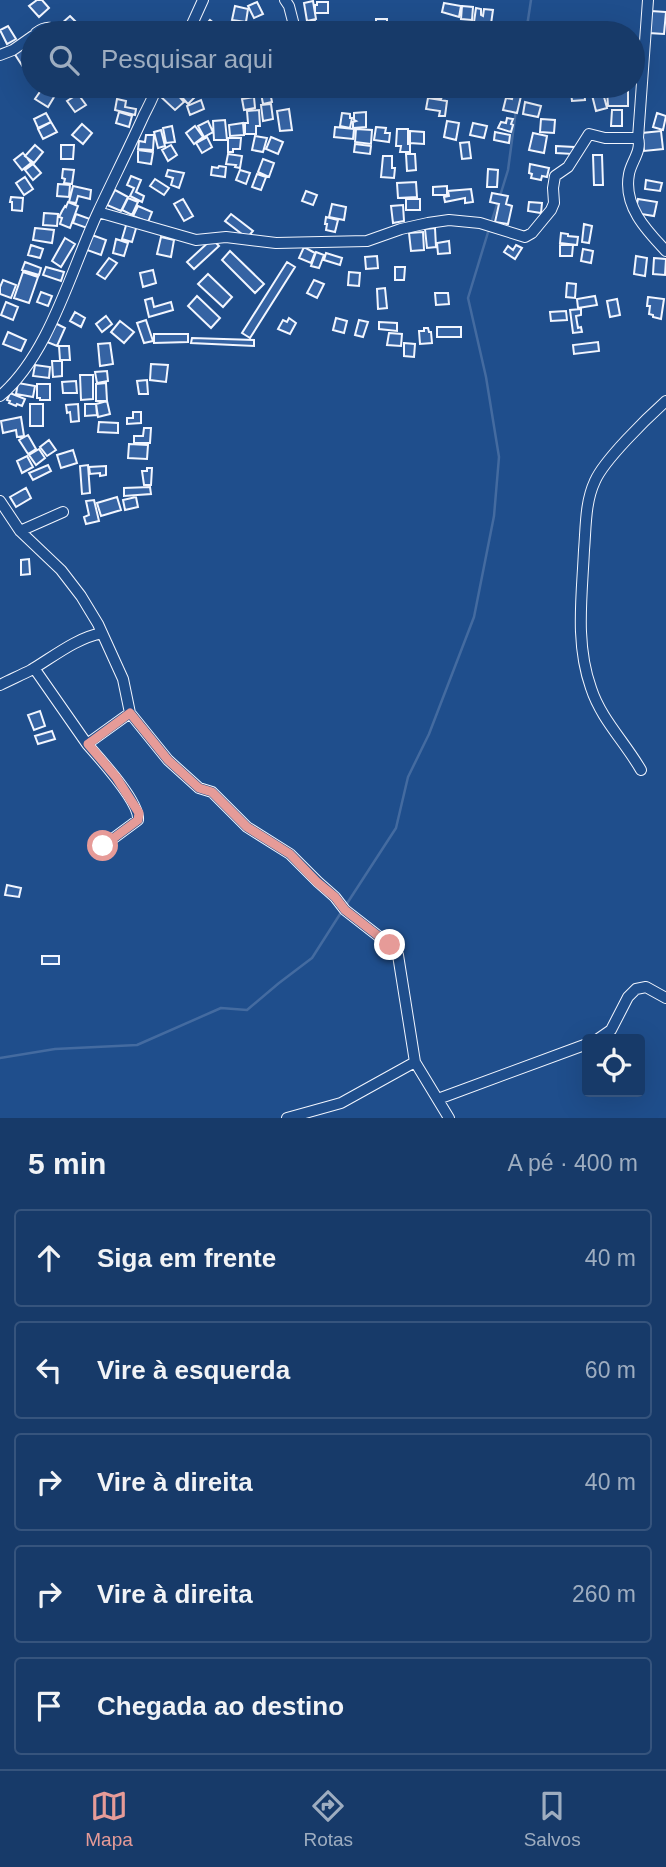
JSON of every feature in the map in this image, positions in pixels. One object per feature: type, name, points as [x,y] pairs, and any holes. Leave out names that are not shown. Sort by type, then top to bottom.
[{"type":"street","points":[[193,21],[203,0]]},
{"type":"street","points":[[285,0],[293,21]]},
{"type":"street","points":[[645,41],[648,0]]},
{"type":"street","points":[[0,55],[21,45]]},
{"type":"street","points":[[0,396],[14,384],[37,351],[98,212],[153,98]]},
{"type":"street","points":[[641,98],[640,142],[629,174],[629,192],[635,213],[666,251]]},
{"type":"street","points":[[98,212],[196,240],[226,237],[276,243],[367,242],[401,229],[449,220],[480,223],[525,237],[532,233],[551,210],[554,203],[555,176],[568,167],[589,134],[605,138],[638,138]]},
{"type":"street","points":[[641,770],[602,713],[591,688],[583,653],[580,628],[586,513],[595,481],[612,456],[666,401]]},
{"type":"street","points":[[0,501],[20,531],[61,570],[80,596],[102,633],[123,679],[130,713],[168,760],[199,788],[212,792],[247,827],[290,854],[345,910],[395,949],[400,964],[415,1062],[449,1118]]},
{"type":"street","points":[[20,531],[63,512]]},
{"type":"street","points":[[0,685],[92,635],[102,633]]},
{"type":"street","points":[[34,668],[88,744],[116,777],[139,813],[138,820],[103,846]]},
{"type":"street","points":[[88,744],[130,713]]},
{"type":"street","points":[[605,1034],[611,1030],[628,997],[636,989],[646,987],[666,998]]},
{"type":"street","points":[[438,1100],[582,1046]]},
{"type":"street","points":[[287,1118],[341,1103],[415,1062]]},
{"type":"building","points":[[42,0],[49,8],[39,17],[29,6]]},
{"type":"building","points":[[313,1],[316,19],[307,21],[304,3]]},
{"type":"building","points":[[257,2],[263,14],[254,18],[248,6]]},
{"type":"building","points":[[317,2],[328,2],[328,13],[315,13]]},
{"type":"building","points":[[444,3],[461,6],[459,17],[442,12]]},
{"type":"building","points":[[235,6],[248,9],[246,21],[232,20]]},
{"type":"building","points":[[462,6],[473,7],[472,20],[461,19]]},
{"type":"building","points":[[476,8],[481,9],[483,16],[484,9],[493,10],[491,21],[474,21]]},
{"type":"building","points":[[651,11],[666,12],[664,34],[649,33]]},
{"type":"building","points":[[8,26],[16,39],[7,44],[0,30]]},
{"type":"building","points":[[21,49],[21,64],[14,53]]},
{"type":"building","points":[[36,98],[53,98],[48,107]]},
{"type":"building","points":[[81,98],[86,105],[75,112],[67,101]]},
{"type":"building","points":[[162,98],[180,98],[184,102],[175,110]]},
{"type":"building","points":[[183,98],[194,98],[188,104]]},
{"type":"building","points":[[254,98],[255,108],[244,110],[242,99]]},
{"type":"building","points":[[262,98],[271,98],[272,102],[263,104]]},
{"type":"building","points":[[428,98],[447,101],[445,116],[439,116],[440,111],[426,109]]},
{"type":"building","points":[[506,98],[521,98],[517,113],[503,110]]},
{"type":"building","points":[[572,98],[585,98],[585,100],[572,101]]},
{"type":"building","points":[[593,98],[604,98],[607,108],[596,111]]},
{"type":"building","points":[[607,98],[628,98],[628,106],[608,106]]},
{"type":"building","points":[[117,99],[126,101],[125,107],[136,109],[135,115],[115,110]]},
{"type":"building","points":[[201,100],[204,109],[190,115],[187,106]]},
{"type":"building","points":[[525,102],[541,106],[538,117],[523,114]]},
{"type":"building","points":[[271,104],[273,119],[263,121],[261,105]]},
{"type":"building","points":[[289,109],[292,130],[280,131],[277,111]]},
{"type":"building","points":[[259,110],[260,126],[256,126],[256,134],[245,134],[247,111]]},
{"type":"building","points":[[612,110],[622,110],[622,126],[611,126]]},
{"type":"building","points":[[119,112],[132,116],[129,127],[116,123]]},
{"type":"building","points":[[366,112],[366,127],[353,128],[353,122],[356,121],[354,113]]},
{"type":"building","points":[[46,113],[51,122],[38,128],[34,119]]},
{"type":"building","points":[[342,113],[350,114],[350,128],[340,126]]},
{"type":"building","points":[[657,113],[666,116],[663,130],[653,127]]},
{"type":"building","points":[[507,118],[513,119],[511,132],[498,128],[501,122],[506,123]]},
{"type":"building","points":[[541,119],[555,120],[554,133],[540,132]]},
{"type":"building","points":[[225,120],[227,140],[214,140],[213,121]]},
{"type":"building","points":[[208,121],[213,132],[204,137],[198,126]]},
{"type":"building","points":[[447,121],[459,123],[456,140],[444,137]]},
{"type":"building","points":[[51,122],[57,132],[43,139],[38,129]]},
{"type":"building","points":[[243,123],[244,135],[230,136],[229,125]]},
{"type":"building","points":[[473,123],[487,126],[484,138],[470,135]]},
{"type":"building","points":[[82,124],[92,133],[83,144],[72,135]]},
{"type":"building","points":[[172,126],[175,142],[166,143],[163,128]]},
{"type":"building","points":[[195,126],[203,137],[194,144],[186,133]]},
{"type":"building","points":[[335,127],[354,129],[353,139],[334,137]]},
{"type":"building","points":[[376,127],[386,128],[385,133],[390,133],[389,142],[374,140]]},
{"type":"building","points":[[356,129],[372,130],[371,144],[355,142]]},
{"type":"building","points":[[397,129],[408,129],[410,152],[400,152],[401,146],[396,146]]},
{"type":"building","points":[[161,130],[165,146],[158,148],[154,132]]},
{"type":"building","points":[[410,131],[424,132],[424,144],[410,143]]},
{"type":"building","points":[[661,131],[663,149],[644,151],[642,133]]},
{"type":"building","points":[[495,132],[510,135],[509,143],[494,140]]},
{"type":"building","points":[[533,133],[547,136],[544,153],[529,150]]},
{"type":"building","points":[[146,135],[154,135],[153,150],[138,149],[139,141],[145,142]]},
{"type":"building","points":[[255,136],[267,138],[263,152],[252,150]]},
{"type":"building","points":[[207,137],[212,147],[202,153],[196,143]]},
{"type":"building","points":[[271,137],[283,142],[278,154],[266,149]]},
{"type":"building","points":[[228,138],[241,138],[240,149],[228,152]]},
{"type":"building","points":[[469,142],[471,158],[462,159],[460,143]]},
{"type":"building","points":[[355,144],[371,146],[370,154],[354,152]]},
{"type":"building","points":[[35,145],[43,152],[34,163],[25,156]]},
{"type":"building","points":[[61,145],[74,145],[73,159],[61,159]]},
{"type":"building","points":[[171,145],[177,155],[168,161],[162,150]]},
{"type":"building","points":[[556,146],[574,147],[573,154],[556,153]]},
{"type":"building","points":[[138,150],[153,152],[151,164],[138,162]]},
{"type":"building","points":[[23,153],[31,163],[22,170],[14,160]]},
{"type":"building","points":[[228,154],[242,156],[240,168],[226,164]]},
{"type":"building","points":[[406,154],[415,154],[416,170],[407,171]]},
{"type":"building","points":[[593,155],[602,155],[603,185],[594,185]]},
{"type":"building","points":[[383,156],[392,156],[394,178],[381,177]]},
{"type":"building","points":[[263,159],[274,163],[269,177],[258,172]]},
{"type":"building","points":[[33,164],[41,173],[33,180],[25,170]]},
{"type":"building","points":[[530,164],[549,168],[547,177],[542,176],[541,180],[531,178]]},
{"type":"building","points":[[212,167],[226,167],[225,177],[211,175]]},
{"type":"building","points":[[63,169],[74,170],[72,184],[64,183]]},
{"type":"building","points":[[488,169],[498,170],[497,187],[487,187]]},
{"type":"building","points":[[168,170],[184,173],[179,188],[171,185],[173,178],[166,176]]},
{"type":"building","points":[[240,170],[250,173],[246,184],[236,180]]},
{"type":"building","points":[[257,174],[266,177],[261,190],[252,187]]},
{"type":"building","points":[[131,176],[141,180],[136,192],[144,196],[142,202],[130,196],[134,188],[127,185]]},
{"type":"building","points":[[25,177],[33,189],[24,195],[16,183]]},
{"type":"building","points":[[155,179],[169,188],[164,195],[150,186]]},
{"type":"building","points":[[646,180],[662,183],[660,191],[645,189]]},
{"type":"building","points":[[416,182],[417,197],[398,198],[397,183]]},
{"type":"building","points":[[58,184],[70,185],[69,197],[57,196]]},
{"type":"building","points":[[73,186],[91,190],[90,199],[78,196],[76,203],[69,202]]},
{"type":"building","points":[[447,186],[447,195],[433,195],[433,187]]},
{"type":"building","points":[[471,189],[473,202],[465,203],[465,198],[445,202],[444,197],[449,196],[448,191]]},
{"type":"building","points":[[115,190],[128,197],[121,211],[107,205]]},
{"type":"building","points":[[306,191],[317,195],[313,205],[302,201]]},
{"type":"building","points":[[492,193],[508,196],[506,204],[512,206],[508,224],[495,222],[499,204],[490,202]]},
{"type":"building","points":[[11,197],[23,198],[22,211],[12,210]]},
{"type":"building","points":[[128,198],[138,202],[132,215],[122,210]]},
{"type":"building","points":[[183,199],[193,216],[184,221],[174,204]]},
{"type":"building","points":[[406,199],[420,199],[420,210],[406,210]]},
{"type":"building","points":[[638,199],[657,202],[654,216],[635,213]]},
{"type":"building","points":[[68,202],[78,206],[70,228],[60,224],[62,218],[59,217]]},
{"type":"building","points":[[529,202],[542,203],[541,213],[528,211]]},
{"type":"building","points":[[332,204],[346,207],[344,220],[329,217]]},
{"type":"building","points":[[403,205],[404,221],[393,223],[391,206]]},
{"type":"building","points":[[138,206],[152,212],[148,222],[133,216]]},
{"type":"building","points":[[44,213],[58,214],[57,226],[43,225]]},
{"type":"building","points":[[76,214],[90,219],[87,228],[73,223]]},
{"type":"building","points":[[231,214],[253,231],[247,238],[225,221]]},
{"type":"building","points":[[326,217],[338,220],[335,232],[326,230]]},
{"type":"building","points":[[127,222],[137,225],[132,242],[122,239]]},
{"type":"building","points":[[584,224],[592,226],[589,243],[582,242]]},
{"type":"building","points":[[35,228],[54,230],[52,243],[33,240]]},
{"type":"building","points":[[435,228],[436,247],[427,248],[425,229]]},
{"type":"building","points":[[423,232],[424,250],[411,251],[409,233]]},
{"type":"building","points":[[561,233],[578,237],[577,245],[560,243]]},
{"type":"building","points":[[92,235],[106,240],[101,255],[87,250]]},
{"type":"building","points":[[161,237],[174,240],[171,257],[157,254]]},
{"type":"building","points":[[65,238],[75,244],[61,267],[52,261]]},
{"type":"building","points":[[116,239],[128,243],[124,256],[113,253]]},
{"type":"building","points":[[212,239],[219,246],[194,269],[187,262]]},
{"type":"building","points":[[449,241],[450,253],[438,254],[437,243]]},
{"type":"building","points":[[31,245],[43,249],[40,258],[28,255]]},
{"type":"building","points":[[516,245],[522,248],[515,259],[504,252],[508,246],[513,250]]},
{"type":"building","points":[[560,245],[573,245],[572,256],[560,256]]},
{"type":"building","points":[[304,247],[315,253],[311,263],[299,258]]},
{"type":"building","points":[[583,249],[593,251],[591,263],[581,261]]},
{"type":"building","points":[[230,251],[264,284],[255,293],[222,260]]},
{"type":"building","points":[[316,252],[324,255],[319,268],[311,266]]},
{"type":"building","points":[[326,253],[342,258],[340,265],[324,260]]},
{"type":"building","points":[[377,256],[378,268],[366,269],[365,257]]},
{"type":"building","points":[[636,256],[647,258],[645,276],[634,274]]},
{"type":"building","points":[[109,258],[117,263],[105,279],[97,274]]},
{"type":"building","points":[[654,258],[666,259],[665,275],[653,274]]},
{"type":"building","points":[[25,262],[41,268],[39,275],[22,270]]},
{"type":"building","points":[[287,262],[295,267],[250,338],[242,333]]},
{"type":"building","points":[[46,267],[64,272],[61,281],[43,275]]},
{"type":"building","points":[[395,267],[405,267],[404,280],[395,280]]},
{"type":"building","points":[[153,270],[156,283],[143,287],[140,273]]},
{"type":"building","points":[[23,272],[38,277],[29,303],[14,298]]},
{"type":"building","points":[[349,272],[360,273],[359,286],[348,285]]},
{"type":"building","points":[[208,274],[232,297],[223,307],[198,284]]},
{"type":"building","points":[[3,280],[16,285],[11,298],[0,294]]},
{"type":"building","points":[[314,280],[324,284],[317,298],[307,293]]},
{"type":"building","points":[[567,283],[576,284],[575,298],[566,297]]},
{"type":"building","points":[[385,288],[387,308],[378,309],[377,289]]},
{"type":"building","points":[[41,292],[52,296],[48,306],[37,302]]},
{"type":"building","points":[[435,293],[448,293],[449,304],[436,305]]},
{"type":"building","points":[[197,296],[220,318],[211,328],[188,306]]},
{"type":"building","points":[[595,296],[597,305],[578,308],[577,299]]},
{"type":"building","points":[[648,297],[664,299],[661,319],[649,314]]},
{"type":"building","points":[[152,298],[154,307],[171,302],[173,310],[149,317],[145,300]]},
{"type":"building","points":[[617,299],[620,315],[610,317],[607,301]]},
{"type":"building","points":[[6,302],[18,307],[13,320],[1,315]]},
{"type":"building","points":[[581,309],[581,315],[576,316],[578,328],[581,327],[582,332],[573,333],[570,310]]},
{"type":"building","points":[[566,311],[567,320],[551,321],[550,312]]},
{"type":"building","points":[[75,312],[85,318],[81,327],[70,321]]},
{"type":"building","points":[[106,316],[112,324],[102,332],[96,324]]},
{"type":"building","points":[[289,318],[296,323],[290,334],[278,329],[283,320],[287,322]]},
{"type":"building","points":[[336,318],[347,321],[344,333],[333,330]]},
{"type":"building","points":[[146,320],[153,341],[144,343],[137,323]]},
{"type":"building","points":[[359,320],[368,322],[363,337],[355,335]]},
{"type":"building","points":[[120,321],[134,332],[124,343],[111,332]]},
{"type":"building","points":[[379,322],[397,323],[397,331],[379,329]]},
{"type":"building","points":[[55,323],[65,328],[57,346],[47,342]]},
{"type":"building","points":[[437,327],[461,327],[461,337],[437,337]]},
{"type":"building","points":[[424,328],[431,332],[432,343],[420,344],[419,331],[424,331]]},
{"type":"building","points":[[8,332],[26,340],[21,351],[3,344]]},
{"type":"building","points":[[389,333],[402,334],[401,346],[387,345]]},
{"type":"building","points":[[154,334],[188,334],[188,342],[154,343]]},
{"type":"building","points":[[192,338],[254,340],[254,346],[191,343]]},
{"type":"building","points":[[598,342],[599,351],[574,354],[573,345]]},
{"type":"building","points":[[110,343],[113,364],[100,366],[98,344]]},
{"type":"building","points":[[404,343],[415,344],[414,357],[404,356]]},
{"type":"building","points":[[59,346],[69,346],[70,360],[60,360]]},
{"type":"building","points":[[52,361],[62,361],[62,376],[53,377]]},
{"type":"building","points":[[151,364],[168,365],[166,382],[150,380]]},
{"type":"building","points":[[35,365],[50,367],[49,378],[33,376]]},
{"type":"building","points":[[107,371],[108,381],[97,383],[95,372]]},
{"type":"building","points":[[80,375],[93,375],[93,399],[81,400]]},
{"type":"building","points":[[147,380],[148,394],[139,394],[137,381]]},
{"type":"building","points":[[76,381],[77,393],[63,393],[62,382]]},
{"type":"building","points":[[18,383],[35,386],[33,397],[16,394]]},
{"type":"building","points":[[106,383],[107,401],[96,401],[96,384]]},
{"type":"building","points":[[37,384],[50,384],[50,400],[37,398]]},
{"type":"building","points":[[10,393],[25,399],[22,406],[9,403],[7,400]]},
{"type":"building","points":[[107,401],[110,414],[98,417],[96,404]]},
{"type":"building","points":[[30,404],[43,404],[43,426],[30,426]]},
{"type":"building","points":[[78,404],[79,421],[71,422],[66,405]]},
{"type":"building","points":[[85,404],[96,404],[97,415],[85,416]]},
{"type":"building","points":[[133,412],[141,412],[141,423],[127,424],[127,418],[133,418]]},
{"type":"building","points":[[21,417],[24,436],[17,437],[16,430],[3,433],[1,421]]},
{"type":"building","points":[[99,422],[118,423],[118,433],[98,432]]},
{"type":"building","points":[[144,428],[151,428],[150,443],[134,443],[134,436],[143,436]]},
{"type":"building","points":[[28,435],[36,449],[28,454],[19,440]]},
{"type":"building","points":[[49,440],[56,450],[47,456],[40,447]]},
{"type":"building","points":[[129,444],[148,445],[147,459],[128,458]]},
{"type":"building","points":[[39,449],[45,458],[36,465],[29,455]]},
{"type":"building","points":[[73,450],[77,463],[61,468],[57,455]]},
{"type":"building","points":[[27,456],[33,467],[22,473],[17,461]]},
{"type":"building","points":[[48,465],[51,471],[33,480],[29,473]]},
{"type":"building","points":[[88,465],[90,493],[82,494],[80,466]]},
{"type":"building","points":[[106,466],[106,475],[90,474],[89,467]]},
{"type":"building","points":[[147,468],[152,468],[151,485],[144,485],[142,471],[147,471]]},
{"type":"building","points":[[150,487],[151,494],[124,496],[124,488]]},
{"type":"building","points":[[26,488],[31,498],[16,507],[10,497]]},
{"type":"building","points":[[117,497],[121,510],[101,516],[97,503]]},
{"type":"building","points":[[136,497],[138,507],[125,510],[123,500]]},
{"type":"building","points":[[94,500],[99,521],[86,524],[84,517],[89,515],[86,501]]},
{"type":"building","points":[[29,559],[30,574],[21,575],[21,560]]},
{"type":"building","points":[[40,711],[45,726],[34,730],[28,715]]},
{"type":"building","points":[[52,731],[55,739],[38,744],[35,736]]},
{"type":"building","points":[[7,885],[21,888],[19,897],[5,895]]},
{"type":"building","points":[[42,956],[59,956],[59,964],[42,964]]},
{"type":"waterway","points":[[528,21],[531,0]]},
{"type":"waterway","points":[[500,196],[508,170],[516,110]]},
{"type":"waterway","points":[[491,223],[498,202]]},
{"type":"waterway","points":[[346,905],[396,828],[408,777],[429,734],[474,617],[494,516],[499,457],[486,377],[468,298],[489,229]]},
{"type":"waterway","points":[[0,1058],[55,1049],[137,1045],[221,1008],[247,1010],[312,958],[342,911]]},
{"type":"route","points":[[103,846],[138,820],[139,813],[116,777],[88,744],[130,713],[168,760],[199,788],[212,792],[247,827],[290,854],[345,910],[390,945]]}]
